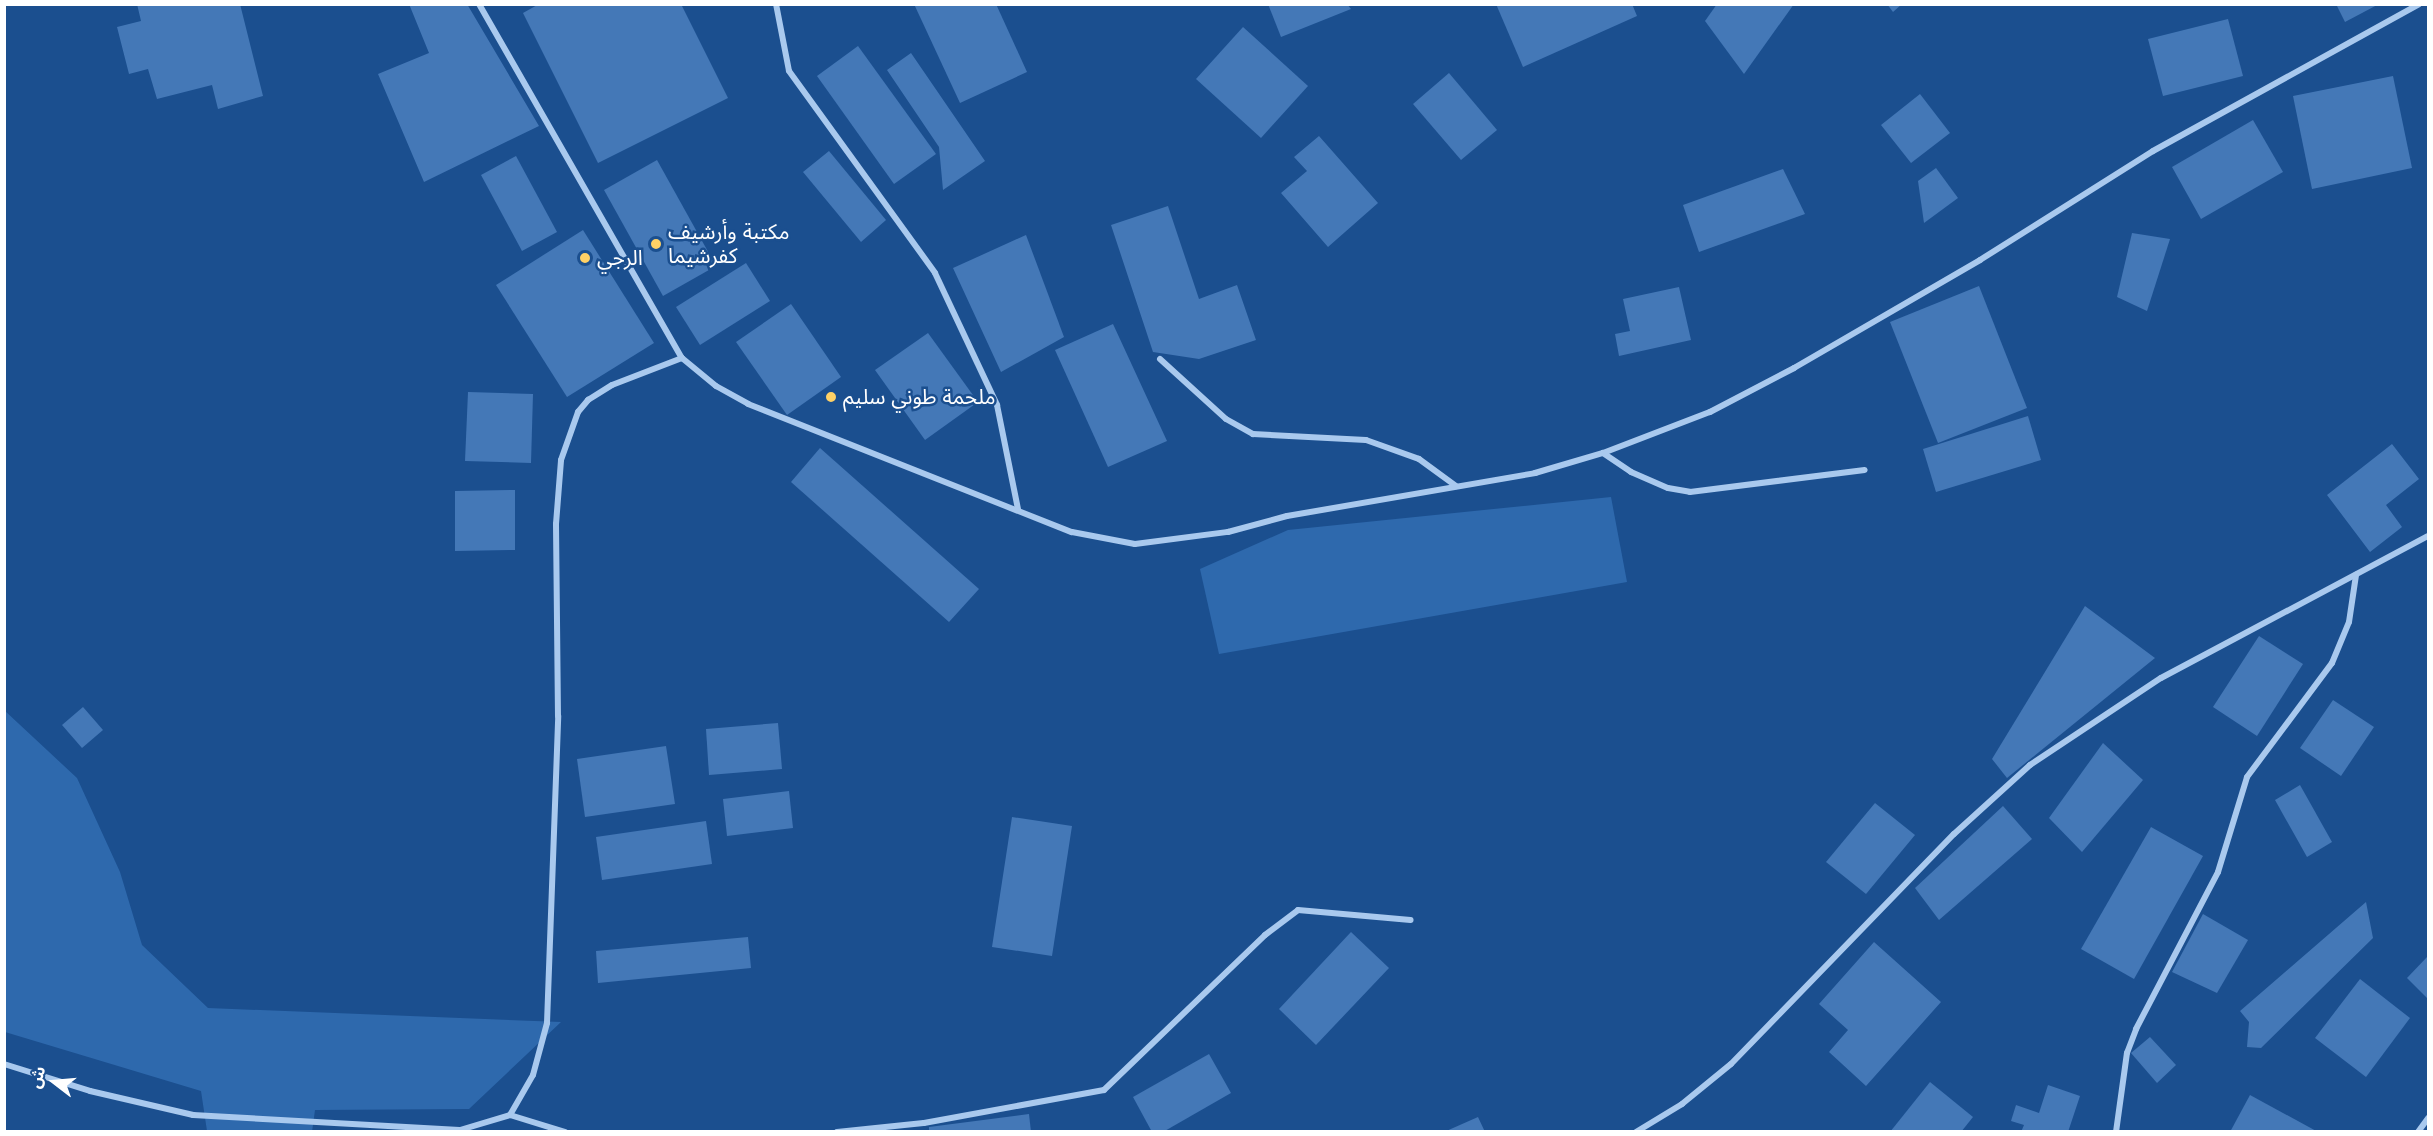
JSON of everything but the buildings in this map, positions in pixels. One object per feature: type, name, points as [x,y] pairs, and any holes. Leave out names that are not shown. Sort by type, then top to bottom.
[{"type":"street","points":[[479,4],[682,358],[716,386],[748,404],[1072,532],[1135,544],[1228,532],[1287,516],[1535,473],[1603,453],[1710,412],[1794,369],[1980,260],[2153,151],[2419,4]]},
{"type":"street","points":[[776,4],[789,71],[934,273],[997,405],[1018,509]]},
{"type":"street","points":[[510,1115],[533,1075],[547,1023],[558,716],[556,524],[561,460],[578,412],[588,400],[612,385],[682,358]]},
{"type":"street","points":[[1160,359],[1226,419],[1253,434],[1366,440],[1419,459],[1456,486]]},
{"type":"street","points":[[1603,453],[1631,472],[1668,488],[1690,492],[1864,470]]},
{"type":"street","points":[[1636,1131],[1682,1104],[1731,1064],[1954,834],[2030,765],[2161,678],[2428,536]]},
{"type":"street","points":[[2116,1131],[2127,1053],[2136,1029],[2218,872],[2247,777],[2332,663],[2349,622],[2356,575]]},
{"type":"street","points":[[837,1131],[924,1124],[1104,1090],[1264,935],[1298,910],[1411,920]]},
{"type":"street","points":[[4,1064],[90,1091],[193,1115],[460,1130],[510,1115],[565,1131]]},
{"type":"street","points":[[2418,1131],[2428,1118]]},
{"type":"shaded area","points":[[1611,497],[1627,582],[1219,654],[1200,569],[1288,530]]},
{"type":"shaded area","points":[[4,710],[77,778],[120,872],[142,945],[208,1008],[561,1022],[469,1109],[315,1110],[312,1132],[207,1131],[201,1091],[5,1032]]},
{"type":"place","name":"مكتبة وأرشيف كفرشيما","points":[[656,244]]},
{"type":"place","name":"الرجي","points":[[585,258]]},
{"type":"place","name":"ملحمة طوني سليم","points":[[831,397]]}]
